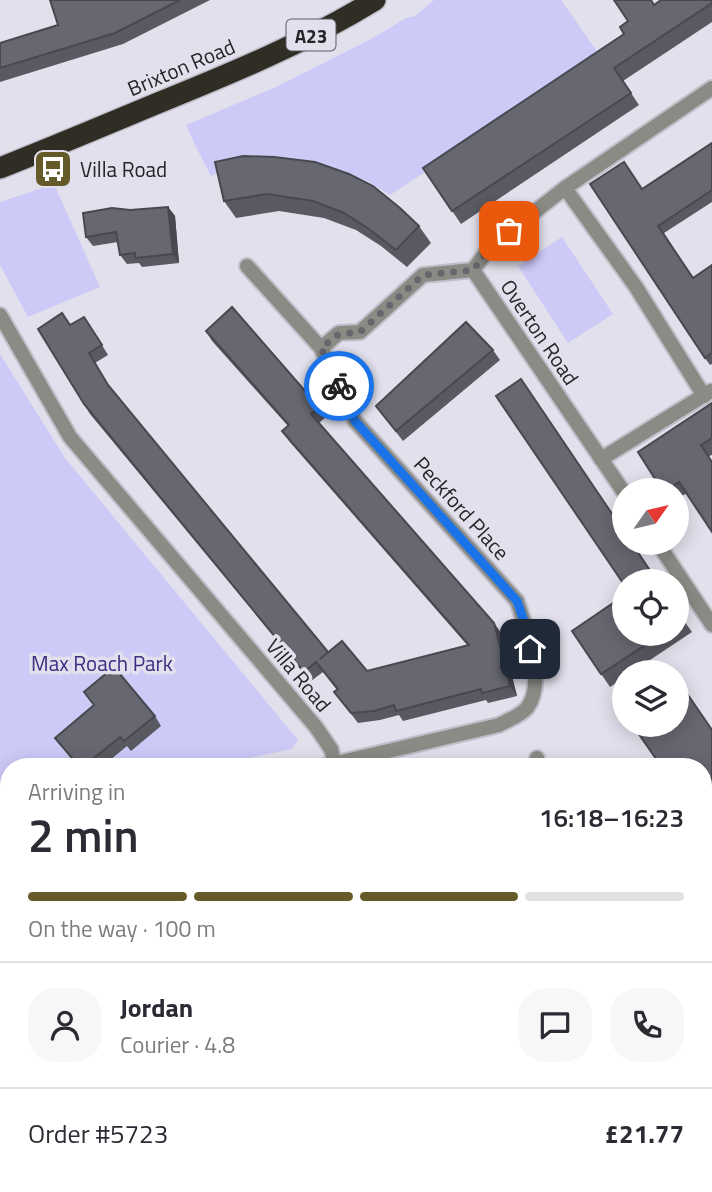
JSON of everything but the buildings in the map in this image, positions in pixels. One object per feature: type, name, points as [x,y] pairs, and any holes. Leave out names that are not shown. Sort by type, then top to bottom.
[{"type":"highway","name":"Brixton Road","points":[[0,168],[257,61],[330,26],[375,0]]},
{"type":"street","name":"Overton Road","points":[[614,478],[473,270],[491,246],[565,188],[712,88]]},
{"type":"street","points":[[565,188],[708,393],[601,459]]},
{"type":"street","name":"Peckford Place","points":[[247,266],[321,348],[355,421],[517,601],[525,624],[536,673],[535,691],[527,708],[499,725],[359,758]]},
{"type":"street","points":[[321,348],[339,334],[360,332],[423,275],[473,270]]},
{"type":"street","name":"Villa Road","points":[[0,315],[70,437],[316,727],[331,749],[330,758]]},
{"type":"street","points":[[666,555],[712,625]]},
{"type":"green space","points":[[434,0],[561,0],[601,57],[390,195],[346,172],[320,165],[230,168],[211,176],[186,125],[276,87],[373,38],[406,18],[415,16]]},
{"type":"green space","points":[[54,184],[100,287],[28,317],[0,265],[0,202]]},
{"type":"green space","points":[[562,237],[613,314],[568,343],[518,266]]},
{"type":"green space","name":"Max Roach Park","points":[[0,354],[65,458],[298,740],[292,749],[249,758],[0,758]]},
{"type":"way so far","points":[[339,386],[321,348],[339,334],[360,332],[423,275],[473,270],[491,246],[509,231]]},
{"type":"place","name":"Villa Road","points":[[53,169]]},
{"type":"route","points":[[339,386],[355,421],[517,601],[530,649]]}]
